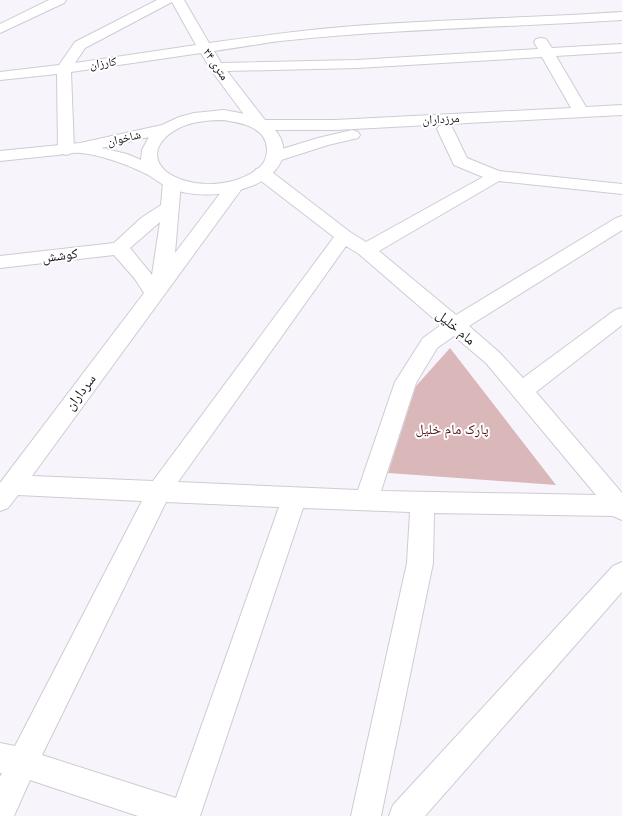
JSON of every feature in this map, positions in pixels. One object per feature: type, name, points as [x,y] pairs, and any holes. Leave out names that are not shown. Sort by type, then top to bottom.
[{"type":"street","points":[[0,29],[59,0]]},
{"type":"street","points":[[73,149],[64,69],[80,45],[167,0]]},
{"type":"street","name":"۲۴ متری","points":[[177,0],[216,67],[260,124]]},
{"type":"street","name":"کارزان","points":[[0,76],[64,69],[279,36],[375,28],[529,22],[622,16]]},
{"type":"street","points":[[529,22],[581,112]]},
{"type":"street","points":[[216,67],[357,64],[622,48]]},
{"type":"street","name":"مرزداران","points":[[260,124],[335,125],[622,110]]},
{"type":"street","points":[[224,115],[243,118],[260,124],[271,134],[276,145],[275,157],[268,170],[252,180],[234,187],[212,190],[189,188],[165,178],[150,162],[149,149],[156,138],[168,128],[184,120],[204,116],[224,115]]},
{"type":"street","name":"مرزداران","points":[[275,157],[347,135],[519,125],[622,122]]},
{"type":"street","name":"شاخوان","points":[[0,156],[73,149],[168,128]]},
{"type":"street","points":[[445,130],[460,161],[496,176],[622,189]]},
{"type":"street","name":"شاخوان","points":[[73,149],[121,158],[165,178]]},
{"type":"street","name":"مام خلیل","points":[[262,173],[344,236],[366,250],[493,358],[621,507]]},
{"type":"street","points":[[366,250],[496,176]]},
{"type":"street","name":"سرداران","points":[[158,289],[170,207],[165,178]]},
{"type":"street","name":"سرداران","points":[[6,493],[234,187]]},
{"type":"street","points":[[158,289],[142,274],[119,248],[147,222],[170,207]]},
{"type":"street","points":[[366,501],[406,382],[430,343],[454,326],[622,222]]},
{"type":"street","points":[[0,812],[11,761],[159,491],[344,236]]},
{"type":"street","name":"کوشش","points":[[0,262],[119,248]]},
{"type":"street","points":[[522,391],[622,316]]},
{"type":"street","points":[[6,493],[159,491],[366,501],[621,507]]},
{"type":"street","points":[[11,761],[185,816],[294,498]]},
{"type":"street","points":[[366,816],[420,563],[422,502]]},
{"type":"street","points":[[404,816],[622,574]]},
{"type":"green space","name":"پارک مام خلیل","points":[[450,348],[556,485],[388,473],[416,386]]}]
